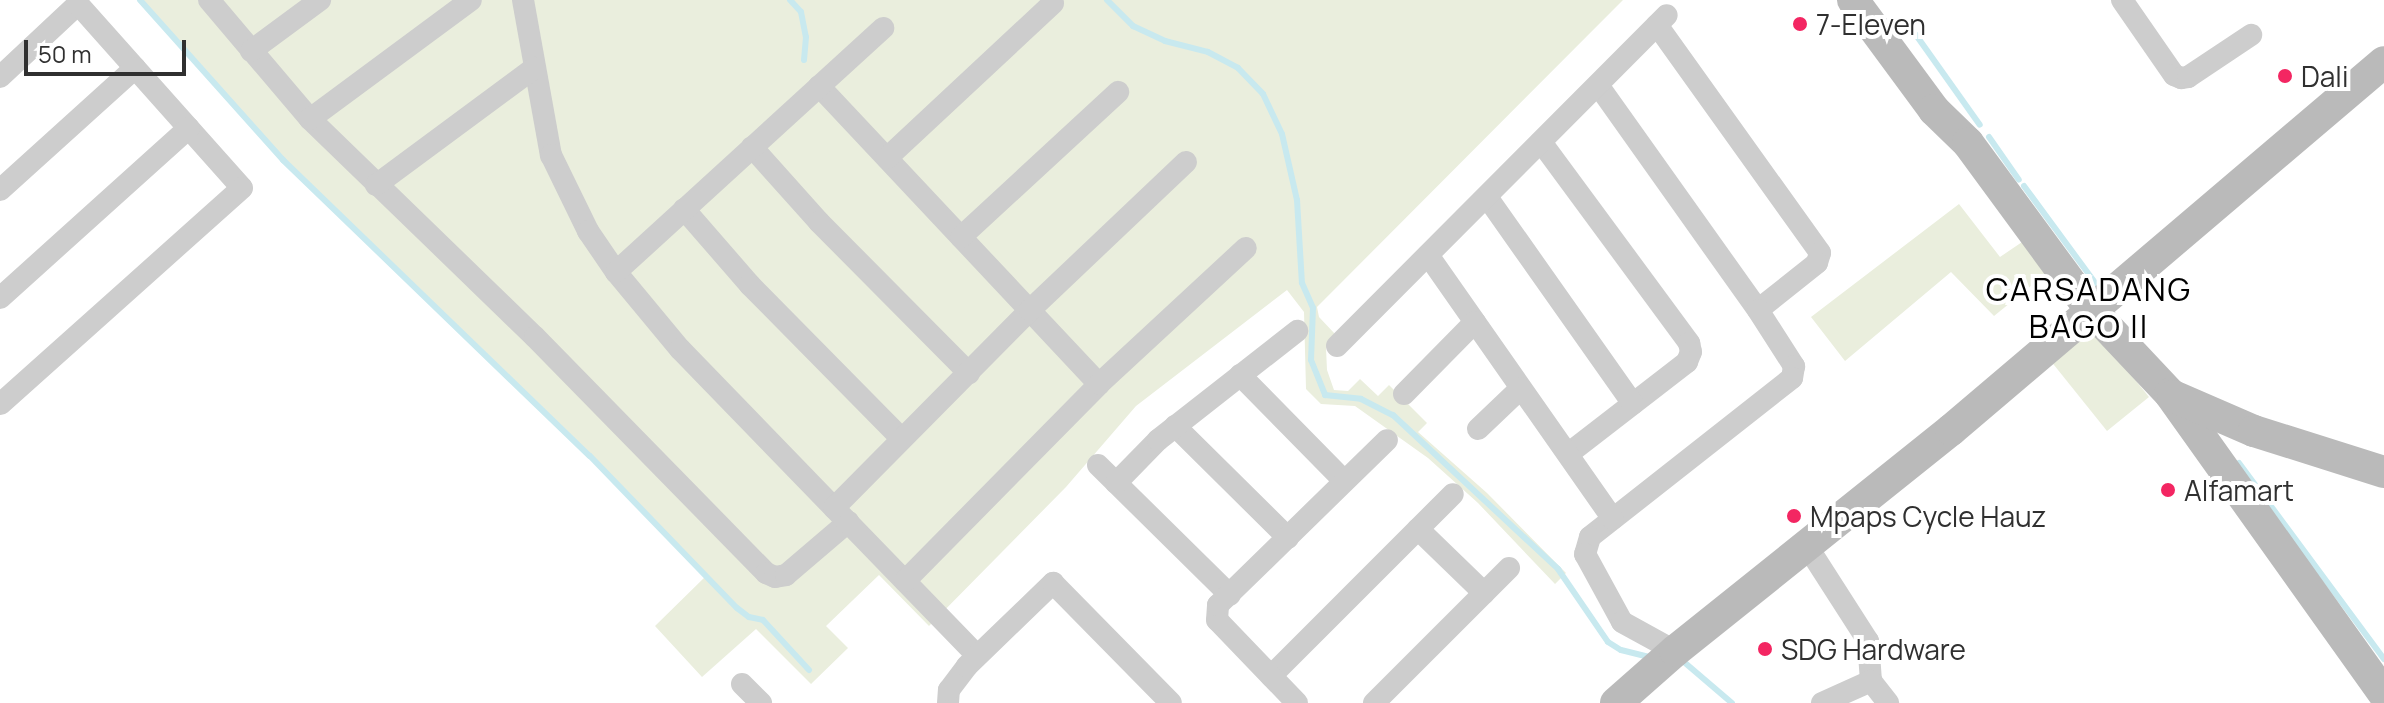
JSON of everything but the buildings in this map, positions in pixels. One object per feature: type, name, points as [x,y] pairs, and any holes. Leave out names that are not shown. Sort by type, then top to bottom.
[{"type":"main road","points":[[1853,0],[1934,110],[1968,143],[2090,309],[2170,394],[2384,694]]},
{"type":"main road","points":[[1616,703],[1675,651],[1951,430],[2384,62]]},
{"type":"main road","points":[[2170,394],[2254,431],[2384,472]]},
{"type":"main road","points":[[2223,466],[2231,442],[2254,431]]},
{"type":"street","points":[[209,0],[310,119],[535,337],[766,573],[775,577],[786,575],[841,515],[902,439],[1030,310],[1186,162]]},
{"type":"street","points":[[251,51],[320,0]]},
{"type":"street","points":[[310,119],[471,0]]},
{"type":"street","points":[[523,0],[551,155],[588,231],[616,272],[680,349],[977,656]]},
{"type":"street","points":[[2122,0],[2174,75],[2181,78],[2251,35]]},
{"type":"street","points":[[887,158],[1053,3]]},
{"type":"street","points":[[0,77],[78,4],[242,188],[0,404]]},
{"type":"street","points":[[1337,346],[1662,20],[1820,253],[1817,263],[1758,310]]},
{"type":"street","points":[[616,272],[883,28]]},
{"type":"street","points":[[0,190],[135,68]]},
{"type":"street","points":[[376,185],[534,68]]},
{"type":"street","points":[[1598,85],[1758,310],[1794,366],[1792,378],[1590,537],[1585,554],[1622,622],[1629,630],[1675,651]]},
{"type":"street","points":[[819,86],[1099,384]]},
{"type":"street","points":[[961,237],[1118,92]]},
{"type":"street","points":[[0,298],[189,128]]},
{"type":"street","points":[[1541,142],[1689,343],[1691,352],[1687,362],[1568,454]]},
{"type":"street","points":[[752,147],[819,222],[969,373]]},
{"type":"street","points":[[1487,197],[1633,404]]},
{"type":"street","points":[[684,209],[750,285],[902,439]]},
{"type":"street","points":[[905,581],[1099,384],[1246,248]]},
{"type":"street","points":[[1428,255],[1613,519]]},
{"type":"street","points":[[1404,394],[1475,322]]},
{"type":"street","points":[[1116,483],[1175,426],[1297,331]]},
{"type":"street","points":[[1240,375],[1344,481]]},
{"type":"street","points":[[1478,429],[1521,388]]},
{"type":"street","points":[[1175,426],[1288,538]]},
{"type":"street","points":[[1297,703],[1217,620],[1218,605],[1387,440]]},
{"type":"street","points":[[1098,465],[1230,595]]},
{"type":"street","points":[[1271,676],[1453,494]]},
{"type":"street","points":[[1418,529],[1484,593]]},
{"type":"street","points":[[1807,546],[1868,641],[1871,681],[1888,703]]},
{"type":"street","points":[[1374,703],[1509,568]]},
{"type":"street","points":[[948,703],[949,690],[977,656],[1053,583],[1171,703]]},
{"type":"street","points":[[1822,703],[1871,681]]},
{"type":"street","points":[[742,684],[761,703]]},
{"type":"green space","points":[[140,0],[1623,0],[1317,307],[1319,317],[1335,334],[1326,348],[1327,370],[1334,390],[1348,391],[1360,379],[1378,396],[1389,385],[1427,423],[1418,432],[1487,493],[1566,573],[1555,584],[1478,503],[1428,458],[1355,406],[1321,404],[1306,389],[1304,312],[1287,290],[1136,406],[1066,487],[929,626],[879,575],[826,626],[848,648],[811,684],[756,629],[702,677],[655,626],[707,575],[590,456],[283,160]]},
{"type":"green space","points":[[1959,204],[2000,257],[2025,240],[2048,272],[1994,316],[1951,272],[1845,361],[1811,317]]},
{"type":"green space","points":[[2091,325],[2149,397],[2107,431],[2050,360]]},
{"type":"waterway","points":[[140,0],[283,160],[590,456],[737,608],[749,617],[763,620],[809,670]]},
{"type":"waterway","points":[[790,0],[801,12],[806,37],[804,60]]},
{"type":"waterway","points":[[1107,0],[1133,26],[1165,41],[1208,52],[1238,68],[1263,94],[1282,134],[1297,200],[1302,283],[1313,308],[1311,360],[1325,395],[1361,399],[1393,415],[1558,569],[1608,642],[1621,650],[1650,657]]},
{"type":"waterway","points":[[1916,35],[1980,125]]},
{"type":"waterway","points":[[1989,137],[2019,180]]},
{"type":"waterway","points":[[2024,186],[2096,284]]},
{"type":"waterway","points":[[2239,463],[2384,659]]},
{"type":"waterway","points":[[1684,662],[1732,703]]},
{"type":"place","name":"7-Eleven","points":[[1800,24]]},
{"type":"place","name":"Dali","points":[[2285,76]]},
{"type":"place","name":"Alfamart","points":[[2168,490]]},
{"type":"place","name":"Mpaps Cycle Hauz","points":[[1794,516]]},
{"type":"place","name":"SDG Hardware","points":[[1765,649]]},
{"type":"district","name":"CARSADANG BAGO II","points":[[2089,308]]}]
